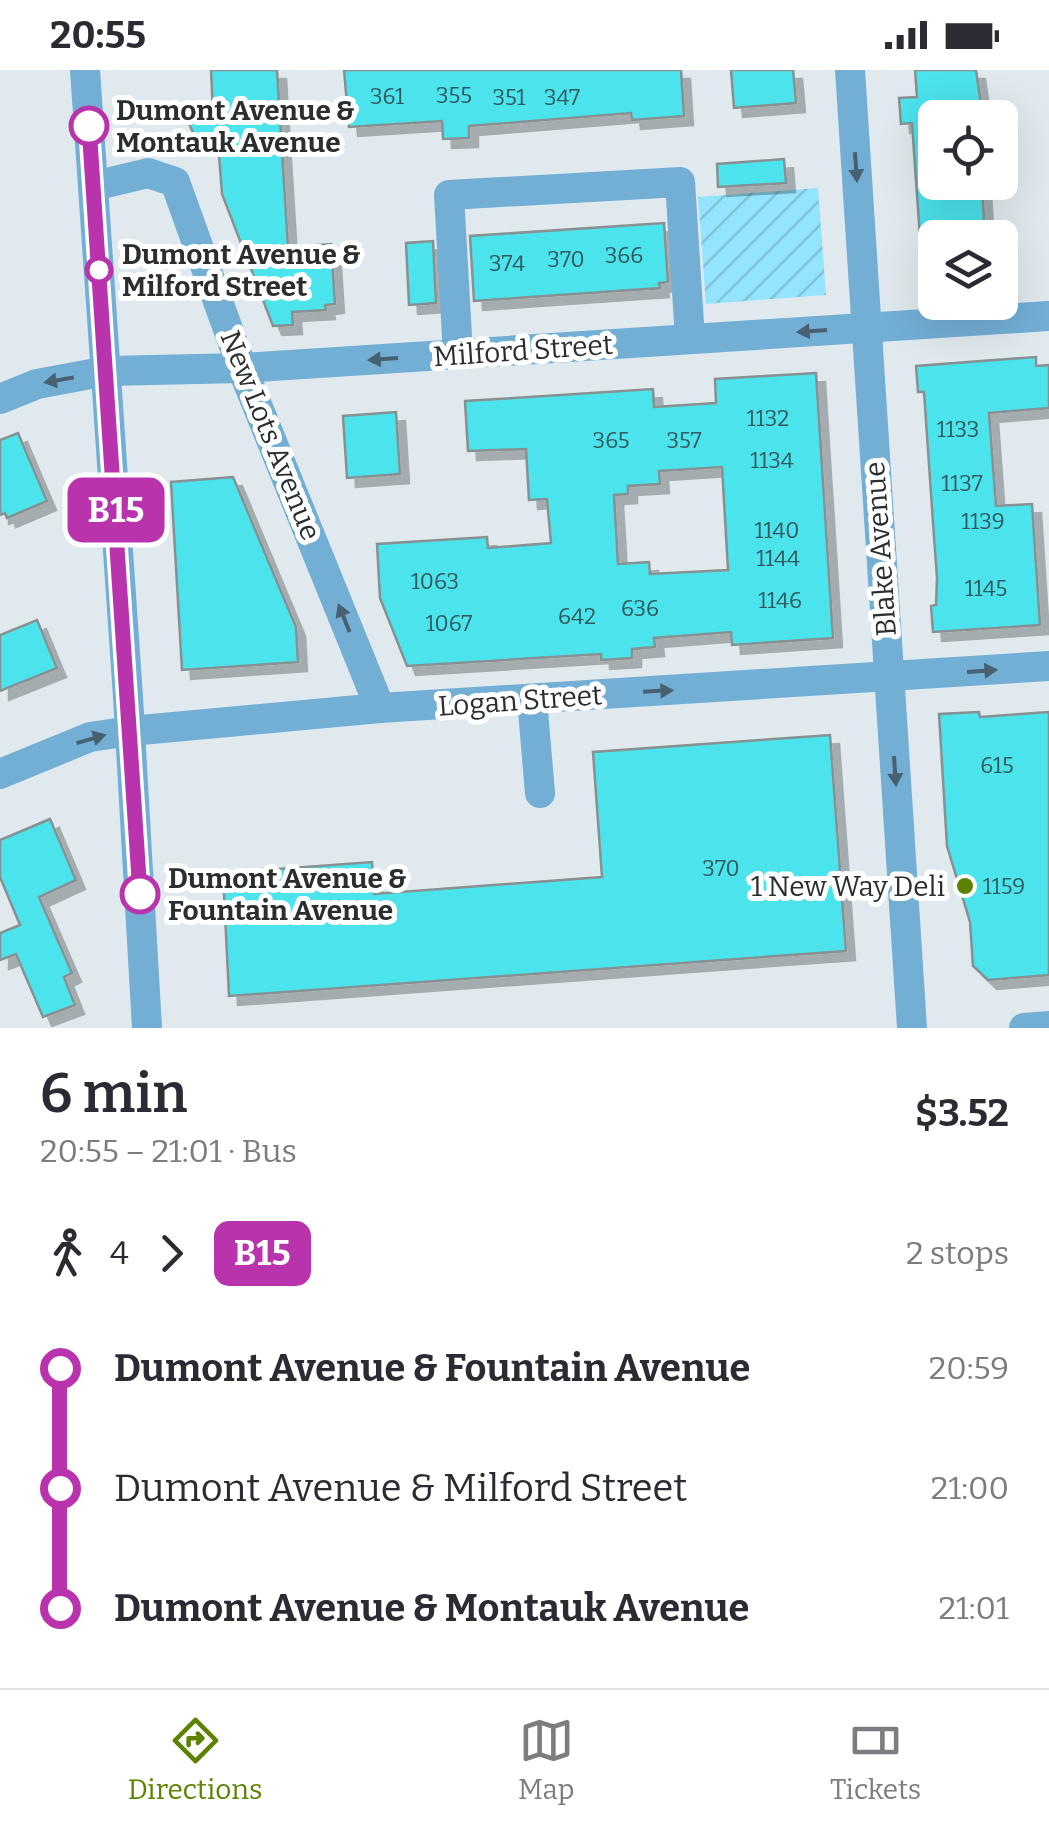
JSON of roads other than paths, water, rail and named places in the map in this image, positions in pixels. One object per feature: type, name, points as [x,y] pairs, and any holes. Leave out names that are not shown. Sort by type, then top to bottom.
[{"type":"street","points":[[85,70],[147,1028]]},
{"type":"street","name":"Blake Avenue","points":[[850,70],[912,1028]]},
{"type":"street","name":"New Lots Avenue","points":[[94,186],[148,173],[174,182],[242,368],[380,708]]},
{"type":"street","points":[[458,354],[448,195],[680,182],[690,339]]},
{"type":"street","name":"Milford Street","points":[[0,399],[38,384],[106,371],[242,368],[1049,316]]},
{"type":"street","name":"Logan Street","points":[[0,774],[90,738],[130,731],[380,708],[1049,666]]},
{"type":"street","points":[[532,699],[540,793]]},
{"type":"street","points":[[1024,1028],[1049,1026]]},
{"type":"place","name":"Dumont Avenue & Montauk Avenue","points":[[89,126]]},
{"type":"place","name":"Dumont Avenue & Milford Street","points":[[99,270]]},
{"type":"place","name":"1 New Way Deli","points":[[965,886]]},
{"type":"place","name":"Dumont Avenue & Fountain Avenue","points":[[140,894]]}]
